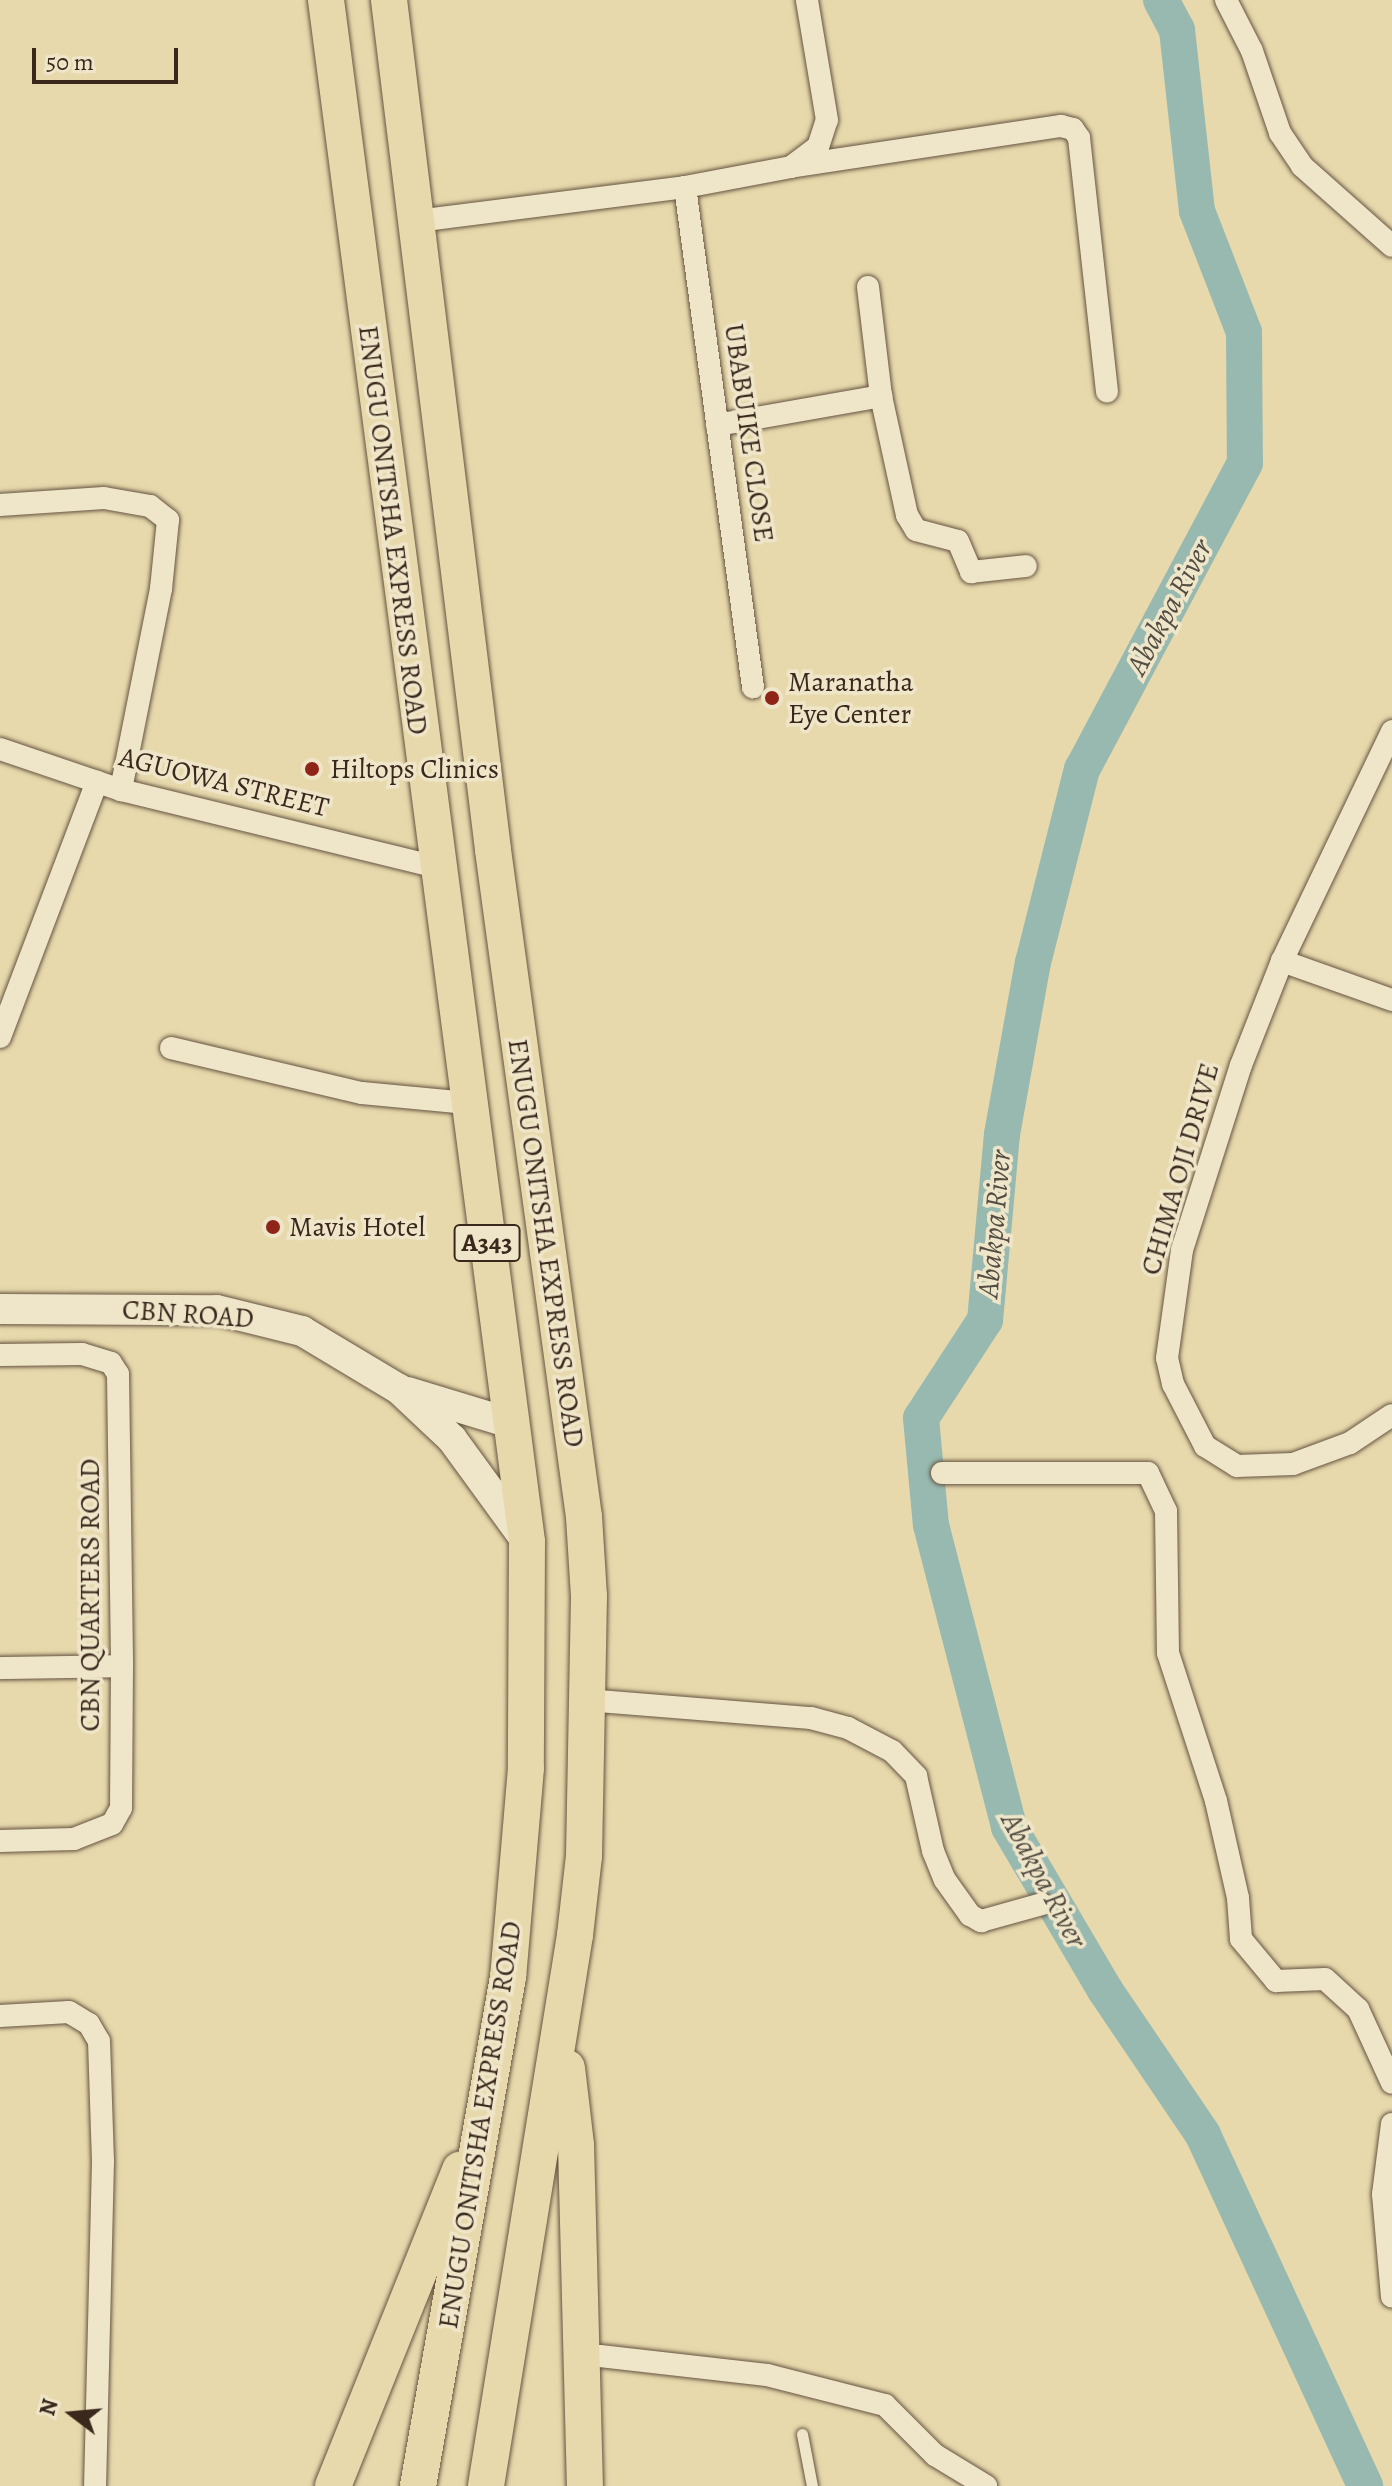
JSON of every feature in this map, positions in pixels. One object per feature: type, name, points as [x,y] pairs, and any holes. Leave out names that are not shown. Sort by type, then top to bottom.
[{"type":"highway","name":"ENUGU ONITSHA EXPRESS ROAD","points":[[326,0],[527,1542],[526,1768],[508,1977],[492,2086],[418,2486]]},
{"type":"highway","name":"ENUGU ONITSHA EXPRESS ROAD","points":[[389,0],[493,850],[584,1517],[589,1596],[584,1856],[562,2023],[486,2486]]},
{"type":"highway","points":[[562,2023],[576,2145],[585,2486]]},
{"type":"highway","points":[[333,2486],[492,2086]]},
{"type":"main road","name":"CBN ROAD","points":[[0,1309],[217,1310],[258,1316],[302,1331],[399,1389],[452,1439],[527,1542]]},
{"type":"main road","points":[[399,1389],[513,1424]]},
{"type":"street","points":[[791,167],[818,147],[827,120],[807,0]]},
{"type":"street","points":[[1226,0],[1252,51],[1280,133],[1302,166],[1392,246]]},
{"type":"street","points":[[417,221],[685,187],[791,167],[1061,126],[1073,129],[1079,138],[1107,391]]},
{"type":"street","name":"UBABUIKE CLOSE","points":[[685,187],[753,687]]},
{"type":"street","points":[[868,287],[881,396],[907,515],[916,530],[952,537],[966,567],[977,574],[1026,566]]},
{"type":"street","points":[[717,425],[881,396]]},
{"type":"street","points":[[5,505],[104,498],[150,506],[168,520],[161,589],[121,790]]},
{"type":"street","name":"CHIMA OJI DRIVE","points":[[1392,731],[1282,961],[1241,1065],[1182,1250],[1167,1340],[1168,1370],[1205,1446],[1237,1466],[1293,1464],[1350,1443],[1392,1415]]},
{"type":"street","name":"AGUOWA STREET","points":[[0,749],[121,790],[437,867]]},
{"type":"street","points":[[0,1037],[97,782]]},
{"type":"street","points":[[1282,961],[1392,1000]]},
{"type":"street","points":[[171,1048],[362,1093],[468,1103]]},
{"type":"street","name":"CBN QUARTERS ROAD","points":[[0,1355],[82,1354],[111,1363],[118,1374],[122,1666],[121,1808],[112,1824],[74,1839],[0,1841]]},
{"type":"street","points":[[942,1473],[1148,1473],[1166,1511],[1168,1653],[1216,1801],[1238,1898],[1241,1939],[1276,1981],[1325,1979],[1358,2009],[1392,2083]]},
{"type":"street","points":[[0,1668],[122,1666]]},
{"type":"street","points":[[586,1700],[785,1715],[848,1728],[892,1751],[916,1776],[933,1851],[945,1880],[970,1915],[981,1921],[1042,1904]]},
{"type":"street","points":[[0,2016],[69,2012],[89,2024],[99,2041],[103,2161],[95,2486]]},
{"type":"street","points":[[1392,2124],[1383,2194],[1392,2297]]},
{"type":"street","points":[[600,2356],[767,2375],[885,2405],[935,2455],[986,2486]]},
{"type":"lane","points":[[802,2434],[812,2486]]},
{"type":"waterway","name":"Abakpa River","points":[[1161,0],[1177,30],[1197,211],[1244,332],[1245,463],[1082,769],[1033,962],[1002,1134],[985,1320],[921,1418],[931,1525],[1009,1827],[1105,1990],[1203,2135],[1365,2486]]},
{"type":"place","name":"Maranatha Eye Center","points":[[772,698]]},
{"type":"place","name":"Hiltops Clinics","points":[[312,769]]},
{"type":"place","name":"Mavis Hotel","points":[[273,1227]]}]
